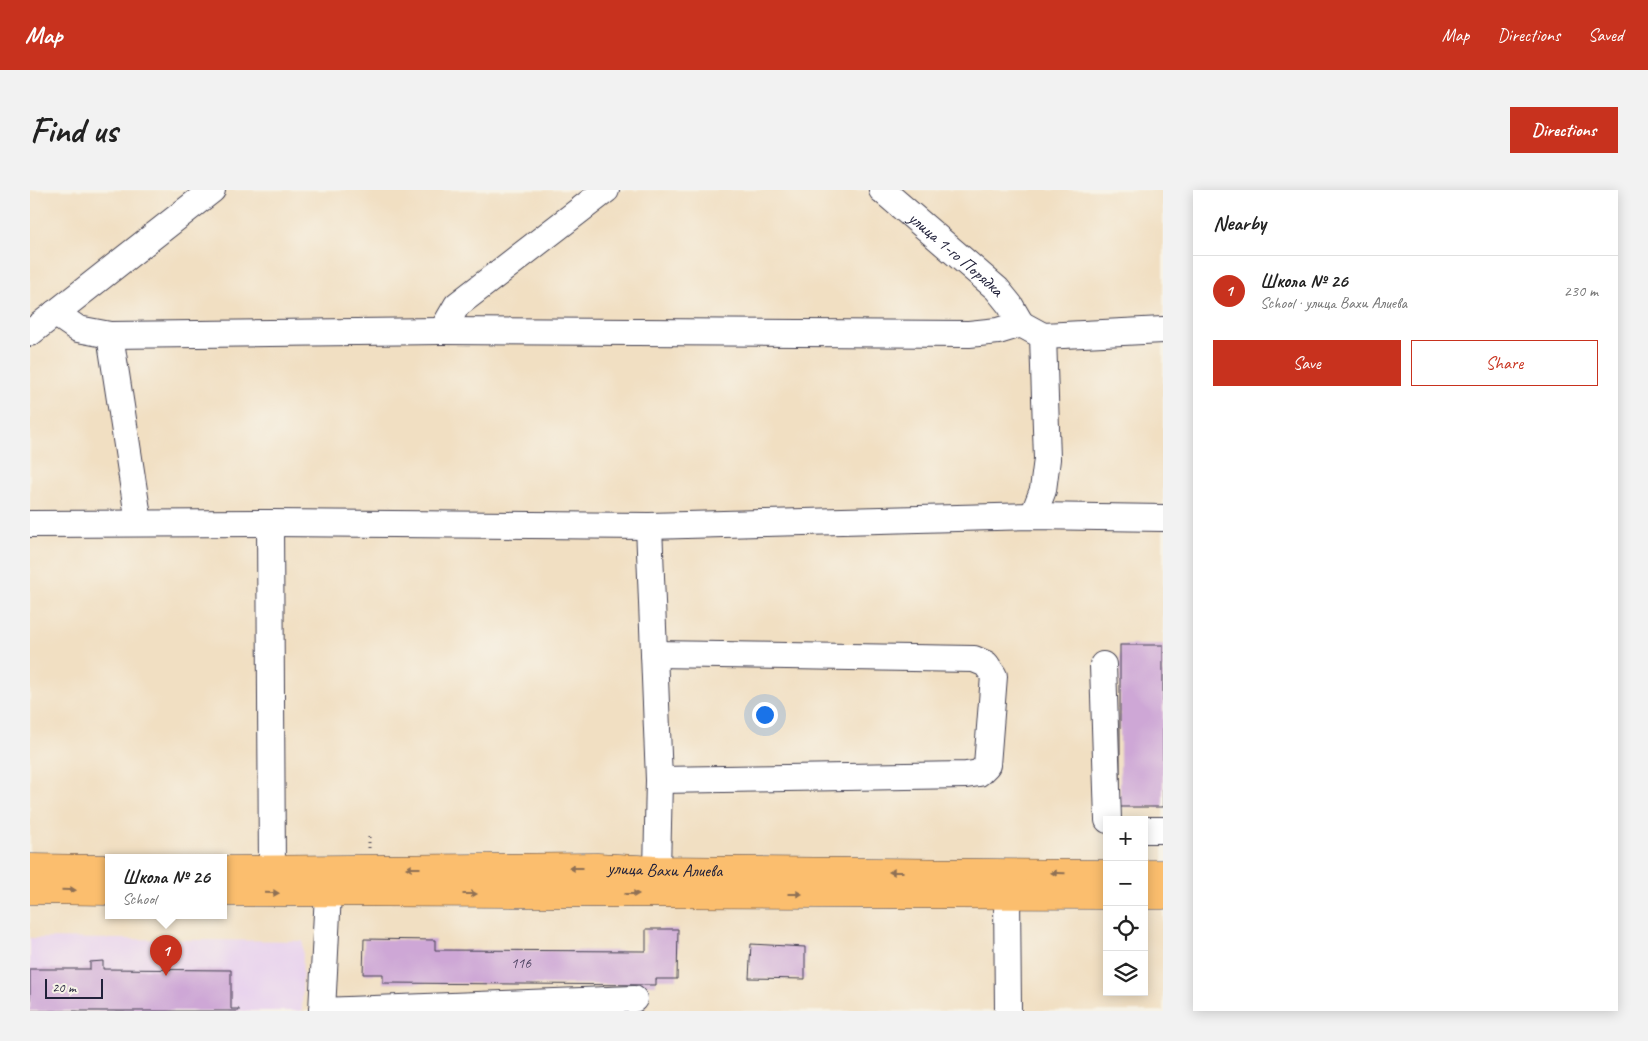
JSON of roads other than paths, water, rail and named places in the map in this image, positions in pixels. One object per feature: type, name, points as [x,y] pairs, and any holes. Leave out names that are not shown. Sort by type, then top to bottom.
[{"type":"main road","name":"улица Вахи Алиева","points":[[227,870],[597,867],[657,870],[1103,874]]},
{"type":"main road","points":[[30,868],[105,869]]},
{"type":"main road","points":[[1148,874],[1163,874]]},
{"type":"main road","points":[[30,890],[105,891]]},
{"type":"main road","name":"улица Вахи Алиева","points":[[227,892],[1103,895]]},
{"type":"main road","points":[[1148,895],[1163,895]]},
{"type":"street","points":[[30,333],[212,190]]},
{"type":"street","points":[[442,331],[457,305],[606,190]]},
{"type":"street","name":"улица 1-го Порядка","points":[[882,190],[997,289],[1032,330]]},
{"type":"street","points":[[55,314],[78,329],[110,335],[442,331],[970,334],[1032,330],[1163,330]]},
{"type":"street","points":[[1032,330],[1048,459],[1043,490],[1033,516]]},
{"type":"street","points":[[110,335],[139,523]]},
{"type":"street","points":[[30,524],[270,523],[649,526],[1033,516],[1163,518]]},
{"type":"street","points":[[270,523],[272,870]]},
{"type":"street","points":[[649,526],[659,780],[657,870]]},
{"type":"street","points":[[654,654],[974,659],[986,664],[994,676],[987,765],[979,773],[966,775],[659,780]]},
{"type":"street","points":[[1103,665],[1108,816]]},
{"type":"street","points":[[1148,830],[1163,830]]},
{"type":"street","points":[[328,893],[322,1011],[634,999]]},
{"type":"street","points":[[1007,895],[1008,1011]]},
{"type":"place","name":"Школа № 26","points":[[166,976]]}]
